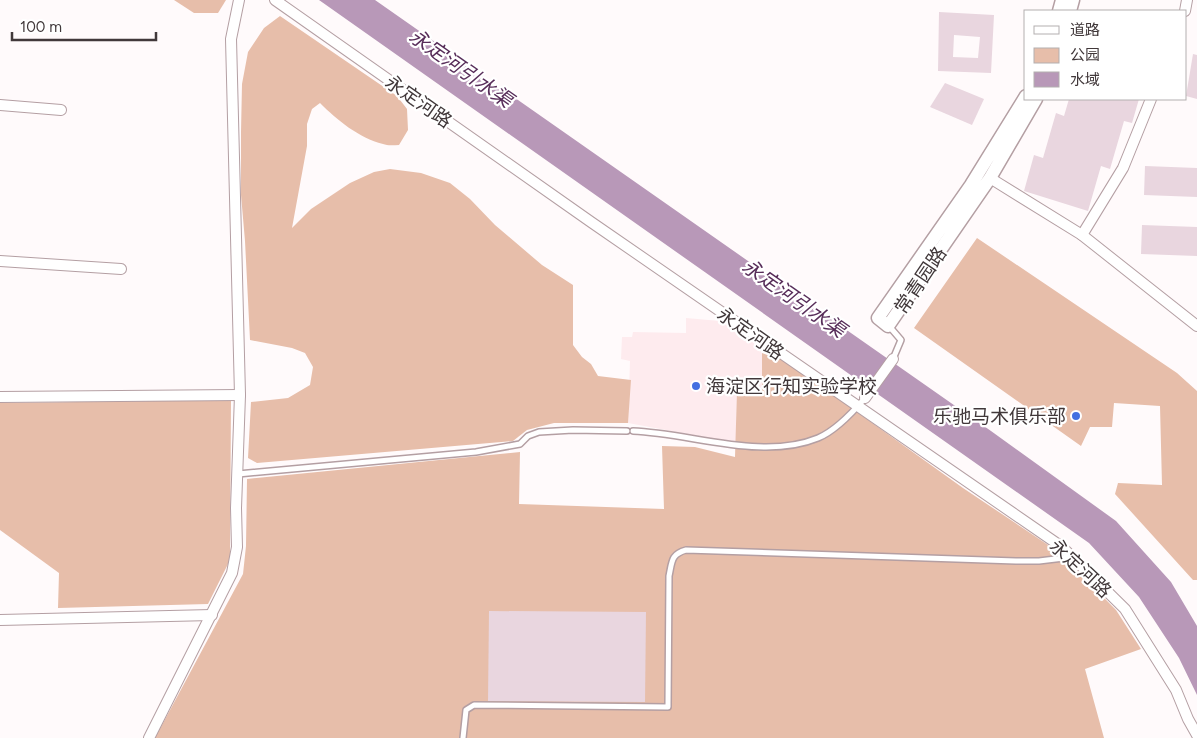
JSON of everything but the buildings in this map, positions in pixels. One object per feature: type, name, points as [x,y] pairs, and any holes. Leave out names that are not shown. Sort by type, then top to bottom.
[{"type":"street","points":[[149,738],[232,573],[237,547],[236,508],[240,395],[230,38],[239,0]]},
{"type":"street","name":"永定河路","points":[[275,0],[591,222],[1062,546],[1125,609],[1176,690],[1197,735]]},
{"type":"street","name":"常青园路","points":[[1024,99],[971,185],[878,318],[888,326],[990,178],[1035,100]]},
{"type":"street","points":[[1082,235],[1123,168],[1151,100]]},
{"type":"street","points":[[0,105],[61,110]]},
{"type":"street","points":[[990,178],[1082,235],[1197,326]]},
{"type":"street","points":[[0,261],[121,269]]},
{"type":"street","points":[[865,398],[893,359]]},
{"type":"street","points":[[0,398],[240,395]]},
{"type":"street","points":[[0,620],[212,614]]},
{"type":"lane","points":[[888,326],[901,340],[893,359]]},
{"type":"lane","points":[[238,474],[476,452],[520,444],[528,436],[539,432],[573,430],[653,431],[728,444],[779,447],[819,438],[829,432],[858,407],[865,398]]},
{"type":"lane","points":[[463,738],[466,710],[474,706],[668,707],[669,576],[672,561],[677,552],[686,550],[1016,561],[1040,561],[1072,557]]},
{"type":"shaded area","name":"海淀区行知实验学校","points":[[686,318],[731,322],[762,344],[762,392],[737,391],[736,443],[628,423],[630,361],[621,359],[622,337],[632,337],[633,332],[686,333]]},
{"type":"green space","points":[[174,0],[226,0],[218,13],[194,13]]},
{"type":"green space","points":[[280,16],[397,96],[407,109],[408,130],[399,145],[385,145],[357,133],[341,122],[320,103],[312,109],[307,124],[307,146],[292,228],[311,209],[350,183],[374,172],[390,169],[421,173],[450,183],[542,265],[573,285],[573,345],[582,357],[591,364],[598,376],[631,380],[628,423],[554,423],[527,430],[513,441],[257,463],[248,458],[251,402],[288,398],[310,385],[313,367],[305,353],[292,348],[250,340],[241,195],[242,84],[248,52],[264,28]]},
{"type":"green space","name":"乐驰马术俱乐部","points":[[977,238],[1177,373],[1197,391],[1197,580],[1193,580],[1115,494],[1118,483],[1162,485],[1160,406],[1114,403],[1112,427],[1090,427],[1081,446],[914,328]]},
{"type":"green space","points":[[762,344],[963,488],[1060,553],[1116,610],[1141,649],[1085,669],[1104,738],[155,738],[243,574],[246,546],[247,479],[520,452],[519,504],[664,509],[662,446],[695,447],[735,457],[737,391],[762,392]]},
{"type":"green space","points":[[231,400],[230,560],[208,604],[58,608],[59,573],[0,530],[0,403]]},
{"type":"water","name":"永定河引水渠","points":[[319,0],[375,0],[991,431],[1116,521],[1171,582],[1197,626],[1197,695],[1179,658],[1139,597],[1089,543]]},
{"type":"place","name":"海淀区行知实验学校","points":[[696,386]]},
{"type":"place","name":"乐驰马术俱乐部","points":[[1076,416]]}]
